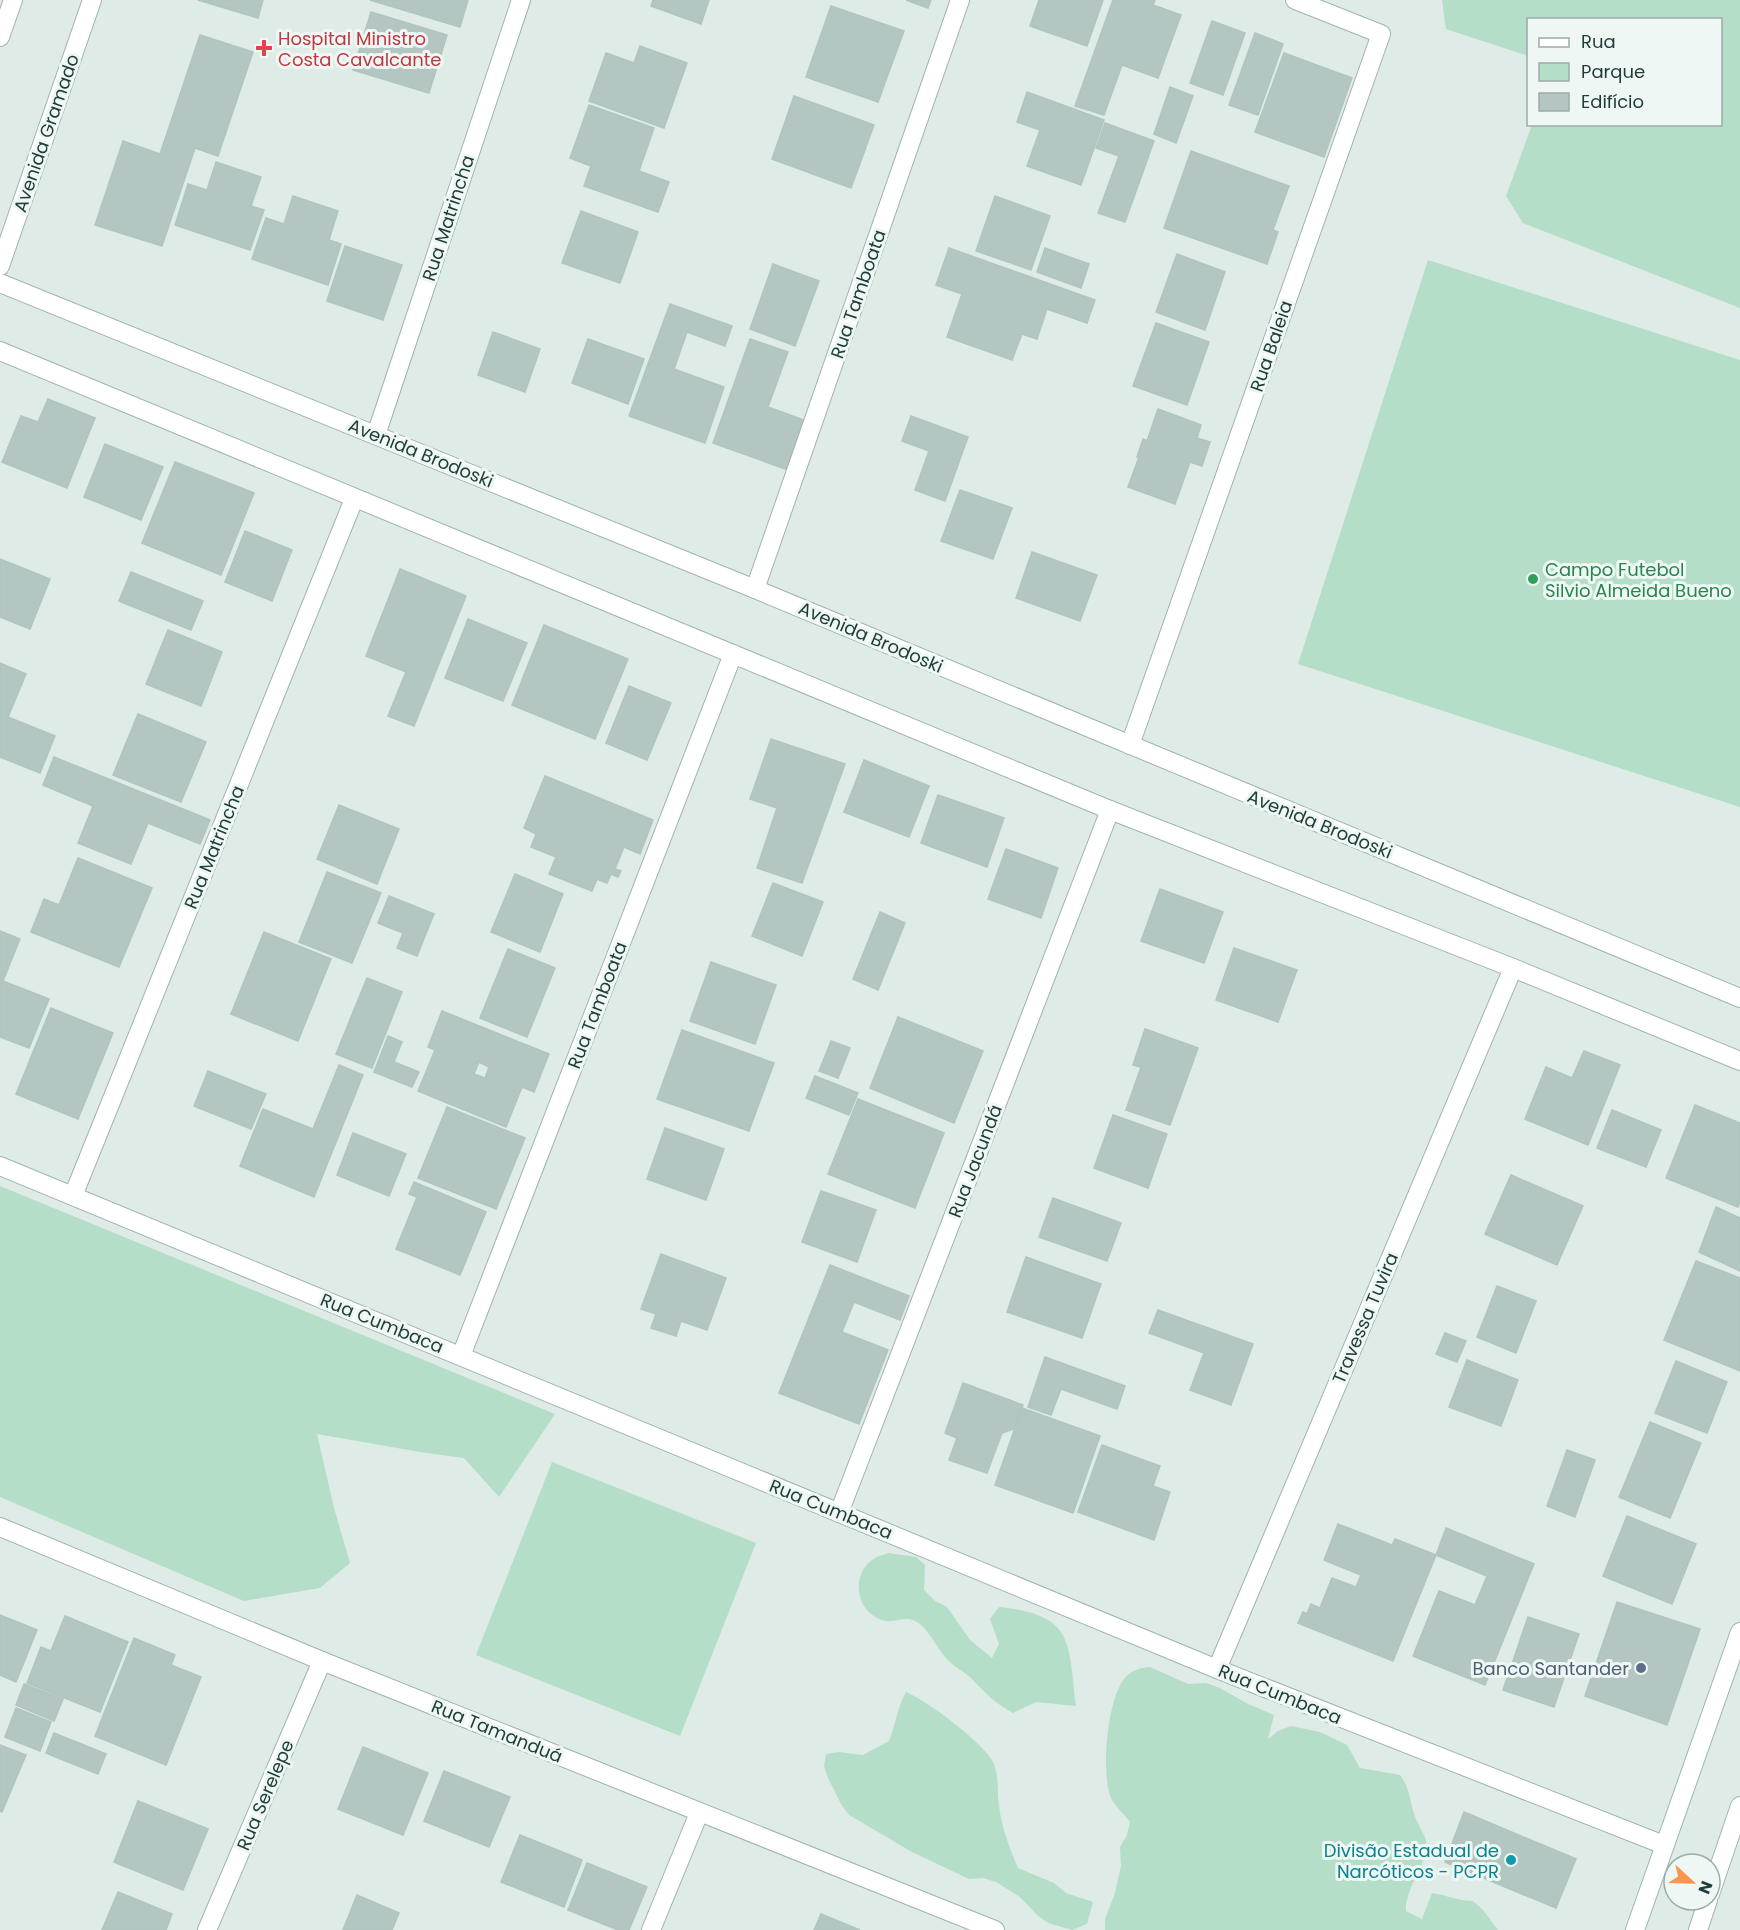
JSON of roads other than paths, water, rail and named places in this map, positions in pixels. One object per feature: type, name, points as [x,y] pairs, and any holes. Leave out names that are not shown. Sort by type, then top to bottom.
[{"type":"street","points":[[0,37],[13,0]]},
{"type":"street","name":"Avenida Gramado","points":[[0,266],[92,0]]},
{"type":"street","name":"Rua Matrincha","points":[[376,435],[521,0]]},
{"type":"street","name":"Rua Tamboata","points":[[755,589],[960,0]]},
{"type":"street","name":"Rua Baleia","points":[[1130,745],[1381,34],[1295,0]]},
{"type":"street","name":"Avenida Brodoski","points":[[0,283],[755,589],[1740,998]]},
{"type":"street","points":[[0,351],[1110,810],[1512,968],[1740,1061]]},
{"type":"street","name":"Rua Matrincha","points":[[73,1196],[354,499]]},
{"type":"street","name":"Rua Tamboata","points":[[461,1356],[733,654]]},
{"type":"street","name":"Rua Jacundá","points":[[839,1512],[1110,810]]},
{"type":"street","name":"Travessa Tuvira","points":[[1217,1669],[1512,968]]},
{"type":"street","name":"Rua Cumbaca","points":[[0,1166],[1217,1669],[1664,1845]]},
{"type":"street","name":"Rua Tamanduá","points":[[0,1527],[322,1661],[995,1930]]},
{"type":"street","points":[[1635,1930],[1740,1632]]},
{"type":"street","name":"Rua Serelepe","points":[[207,1930],[322,1661]]},
{"type":"street","points":[[1722,1859],[1740,1806]]},
{"type":"street","points":[[651,1930],[699,1813]]},
{"type":"street","points":[[1698,1930],[1704,1912]]},
{"type":"place","name":"Hospital Ministro Costa Cavalcante","points":[[264,48]]},
{"type":"place","name":"Campo Futebol Silvio Almeida Bueno","points":[[1533,579]]},
{"type":"place","name":"Banco Santander","points":[[1641,1668]]},
{"type":"place","name":"Divisão Estadual de Narcóticos - PCPR","points":[[1511,1860]]}]
